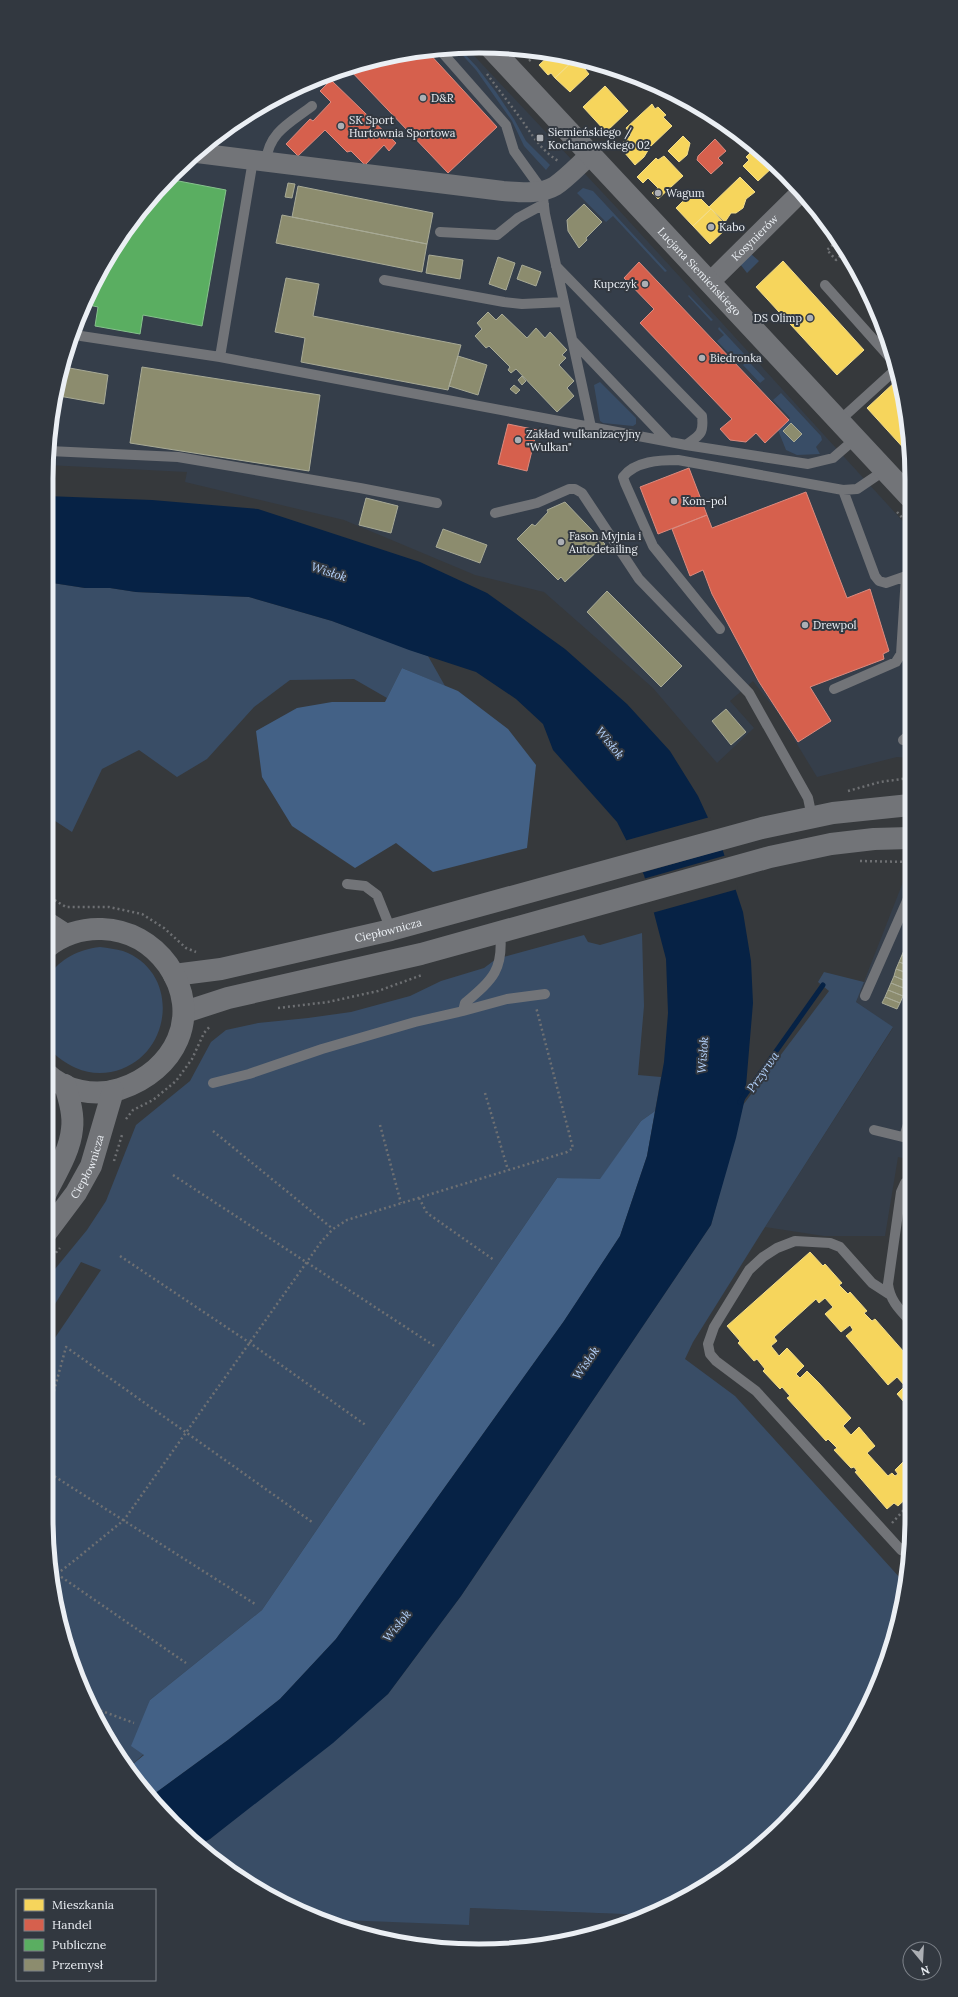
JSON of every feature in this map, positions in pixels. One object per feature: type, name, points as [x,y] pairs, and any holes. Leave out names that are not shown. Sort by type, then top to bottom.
[{"type":"main road","name":"Lucjana Siemieńskiego","points":[[496,54],[905,493]]},
{"type":"main road","name":"Ciepłownicza","points":[[174,975],[222,969],[391,930],[762,828],[812,817],[905,806]]},
{"type":"main road","points":[[185,1012],[228,998],[421,954],[770,857],[831,844],[874,839],[905,838]]},
{"type":"main road","points":[[53,927],[66,935]]},
{"type":"main road","points":[[53,943],[66,935],[90,928],[116,929],[140,938],[160,954],[174,975],[181,993],[185,1012],[180,1035],[170,1055],[154,1072],[135,1084],[113,1092],[97,1093],[81,1091],[65,1085],[53,1077]]},
{"type":"main road","points":[[53,1178],[67,1148],[72,1128],[72,1108],[65,1085]]},
{"type":"main road","name":"Ciepłownicza","points":[[53,1224],[76,1193],[91,1166],[113,1092]]},
{"type":"street","points":[[204,154],[502,191],[525,192],[543,197],[590,155]]},
{"type":"street","name":"Kosynierów","points":[[710,282],[797,196]]},
{"type":"lane","points":[[444,55],[506,125],[514,151],[543,197],[556,266],[591,427]]},
{"type":"lane","points":[[220,357],[259,161],[274,137],[312,106]]},
{"type":"lane","points":[[440,232],[497,235],[543,197]]},
{"type":"lane","points":[[556,266],[702,416],[704,428],[699,435],[686,445]]},
{"type":"lane","points":[[384,280],[510,303],[522,304],[564,302]]},
{"type":"lane","points":[[826,285],[885,352]]},
{"type":"lane","points":[[81,336],[220,357],[668,442],[808,464],[833,458],[855,439]]},
{"type":"lane","points":[[573,341],[668,442]]},
{"type":"lane","points":[[839,421],[891,373]]},
{"type":"lane","points":[[54,451],[178,457],[360,488],[437,503]]},
{"type":"lane","points":[[720,629],[653,546],[625,483],[624,478],[628,472],[656,460],[678,460],[843,490],[857,489],[885,470]]},
{"type":"lane","points":[[495,513],[537,503],[569,489],[575,489],[582,493],[639,579],[749,693],[808,798],[812,817]]},
{"type":"lane","points":[[843,490],[875,576],[879,581],[886,583],[905,576]]},
{"type":"lane","points":[[834,689],[896,662],[901,654],[905,601]]},
{"type":"lane","points":[[348,884],[365,886],[377,895],[391,930]]},
{"type":"lane","points":[[865,996],[905,905]]},
{"type":"lane","points":[[464,1011],[465,1003],[485,986],[498,968],[502,951],[500,931]]},
{"type":"lane","points":[[213,1083],[249,1074],[415,1022],[464,1011],[507,999],[545,994]]},
{"type":"lane","points":[[874,1130],[905,1137]]},
{"type":"lane","points":[[905,1183],[901,1192],[888,1284],[889,1294],[894,1303],[905,1315]]},
{"type":"lane","points":[[889,1294],[872,1283],[840,1247],[830,1243],[795,1241],[776,1248],[763,1256],[749,1270],[714,1327],[708,1344],[710,1354],[713,1358],[756,1391],[901,1550],[904,1548]]},
{"type":"path","points":[[528,63],[534,57]]},
{"type":"path","points":[[486,73],[522,121],[530,135],[543,150],[560,162]]},
{"type":"path","points":[[834,244],[827,250],[836,260],[841,255]]},
{"type":"path","points":[[53,899],[66,907],[109,906],[142,914],[164,928],[186,948],[202,952]]},
{"type":"path","points":[[186,1663],[57,1574],[124,1520],[307,1262],[333,1229],[347,1220],[567,1152],[573,1148],[533,996]]},
{"type":"path","points":[[486,1093],[508,1170]]},
{"type":"path","points":[[380,1125],[401,1203]]},
{"type":"path","points":[[213,1131],[333,1229]]},
{"type":"path","points":[[173,1175],[436,1347]]},
{"type":"path","points":[[419,1198],[428,1213],[494,1260]]},
{"type":"path","points":[[120,1256],[250,1343],[367,1426]]},
{"type":"path","points":[[53,1394],[66,1347],[312,1522]]},
{"type":"path","points":[[53,1475],[255,1604]]},
{"type":"path","points":[[889,1527],[905,1509]]},
{"type":"path","points":[[99,1710],[134,1723]]},
{"type":"shaded area","points":[[472,53],[617,208],[905,524],[905,758],[897,757],[817,777],[778,713],[753,681],[730,701],[754,728],[717,763],[653,688],[544,592],[475,575],[344,520],[185,482],[187,472],[53,465],[61,396],[76,342],[85,316],[97,291],[125,242],[159,198],[198,159],[242,125],[266,110],[316,85],[369,68],[396,61],[423,57]]},
{"type":"shaded area","points":[[461,54],[464,54],[477,67],[514,119],[526,141],[550,165],[546,170],[524,146],[512,121],[476,70]]},
{"type":"shaded area","points":[[583,188],[593,191],[667,271],[665,272],[613,216],[606,222],[577,193]]},
{"type":"shaded area","points":[[751,254],[759,261],[747,273],[740,264]]},
{"type":"shaded area","points":[[689,295],[713,320],[711,321],[688,296]]},
{"type":"shaded area","points":[[719,327],[746,356],[738,363],[717,341],[724,335],[718,329]]},
{"type":"shaded area","points":[[748,361],[765,379],[760,383],[743,365]]},
{"type":"shaded area","points":[[600,382],[636,418],[636,424],[633,426],[603,423],[600,421],[594,385]]},
{"type":"shaded area","points":[[781,393],[821,436],[822,440],[816,447],[820,454],[797,455],[786,450],[778,430],[790,418],[773,400]]},
{"type":"shaded area","points":[[53,583],[85,588],[110,588],[136,592],[249,597],[332,621],[428,656],[445,686],[402,668],[387,698],[354,679],[290,680],[254,707],[207,759],[177,777],[139,750],[102,769],[72,832],[53,820]]},
{"type":"shaded area","points":[[402,668],[458,691],[508,729],[536,765],[527,848],[433,872],[396,843],[355,868],[292,826],[262,777],[256,731],[297,708],[332,702],[385,702]]},
{"type":"shaded area","points":[[905,877],[905,1159],[898,1157],[885,1236],[824,1236],[765,1227],[893,1028],[856,1002]]},
{"type":"shaded area","points":[[642,933],[644,1006],[638,1075],[661,1077],[655,1111],[641,1121],[600,1180],[557,1178],[262,1610],[150,1700],[144,1754],[132,1765],[110,1731],[85,1681],[61,1601],[54,1546],[53,1341],[101,1270],[81,1262],[53,1307],[53,1271],[87,1230],[106,1201],[136,1125],[190,1081],[211,1042],[226,1030],[258,1023],[351,1012],[410,996],[441,981],[484,968],[496,959],[584,935],[588,942],[600,945]]},
{"type":"shaded area","points":[[100,947],[123,951],[142,962],[155,978],[162,996],[162,1015],[157,1034],[147,1051],[131,1064],[111,1072],[98,1073],[84,1071],[63,1061],[53,1052],[53,970],[71,956],[92,948]]},
{"type":"shaded area","points":[[824,972],[864,982],[856,1002],[893,1027],[765,1227],[693,1342],[685,1359],[735,1396],[900,1578],[897,1601],[890,1628],[873,1681],[848,1731],[833,1755],[799,1799],[760,1838],[738,1856],[692,1887],[635,1914],[470,1908],[469,1925],[339,1920],[316,1912],[291,1900],[242,1872],[204,1842],[210,1839],[388,1694],[461,1596],[711,1225],[743,1105],[829,991],[818,982]]},
{"type":"shaded area","points":[[655,1111],[647,1156],[620,1236],[564,1321],[336,1639],[280,1699],[228,1740],[155,1794],[132,1765],[144,1755],[131,1746],[150,1700],[262,1610],[557,1178],[600,1179],[641,1121]]},
{"type":"shaded area","points":[[470,1908],[635,1914],[562,1936],[507,1943],[479,1944],[451,1943],[396,1936],[338,1920],[469,1924]]},
{"type":"water","name":"Wisłok","points":[[53,496],[152,500],[258,509],[420,562],[487,593],[565,649],[627,704],[670,751],[698,796],[722,848],[743,912],[751,961],[753,1003],[745,1098],[736,1138],[711,1225],[461,1596],[388,1694],[333,1743],[204,1842],[178,1819],[155,1794],[228,1740],[280,1699],[336,1639],[564,1321],[620,1236],[647,1156],[664,1062],[668,1013],[666,959],[644,875],[617,822],[553,750],[543,724],[516,699],[476,672],[409,650],[332,621],[249,597],[136,592],[110,588],[85,588],[53,583]]},
{"type":"pier","points":[[710,817],[725,849],[641,873],[624,841]]},
{"type":"pier","points":[[727,855],[738,889],[652,913],[643,879]]},
{"type":"building: Mieszkania","points":[[546,59],[571,63],[555,78],[551,73],[548,75],[539,65]]},
{"type":"building: Mieszkania","points":[[571,63],[583,66],[589,74],[570,92],[555,78]]},
{"type":"building: Mieszkania","points":[[605,86],[628,111],[606,132],[583,107]]},
{"type":"building: Mieszkania","points":[[652,104],[655,109],[658,107],[666,115],[663,117],[672,126],[650,147],[644,157],[635,165],[619,146],[631,135],[626,128]]},
{"type":"building: Mieszkania","points":[[683,136],[690,143],[687,155],[679,162],[668,151]]},
{"type":"building: Mieszkania","points":[[751,152],[771,169],[758,181],[743,166],[749,160],[746,157]]},
{"type":"building: Mieszkania","points":[[664,156],[683,176],[658,199],[652,193],[658,188],[648,178],[643,183],[637,177],[656,158],[658,160]]},
{"type":"building: Mieszkania","points":[[740,177],[755,192],[746,199],[743,208],[736,213],[731,213],[725,222],[709,207]]},
{"type":"building: Mieszkania","points":[[693,191],[711,209],[693,226],[676,208]]},
{"type":"building: Mieszkania","points":[[711,209],[728,227],[710,244],[693,226]]},
{"type":"building: Mieszkania","name":"DS Olimp","points":[[783,261],[864,350],[837,375],[756,287]]},
{"type":"building: Mieszkania","points":[[894,383],[897,396],[904,448],[867,408]]},
{"type":"building: Mieszkania","points":[[810,1252],[823,1266],[825,1264],[842,1283],[839,1285],[848,1294],[850,1292],[867,1311],[864,1313],[872,1321],[875,1319],[905,1353],[905,1386],[897,1377],[888,1385],[846,1336],[853,1330],[850,1325],[841,1332],[825,1314],[833,1307],[825,1298],[819,1303],[816,1299],[774,1337],[777,1341],[771,1346],[779,1356],[787,1348],[804,1366],[796,1374],[800,1378],[807,1371],[851,1418],[843,1426],[851,1435],[859,1427],[875,1446],[867,1453],[888,1476],[892,1473],[895,1476],[898,1474],[895,1470],[905,1460],[905,1500],[898,1506],[894,1503],[887,1509],[855,1472],[857,1471],[854,1467],[851,1468],[834,1450],[837,1448],[828,1439],[826,1441],[787,1398],[790,1396],[782,1387],[780,1389],[763,1371],[765,1369],[757,1359],[754,1361],[738,1343],[740,1341],[727,1326]]},
{"type":"building: Mieszkania","points":[[905,1386],[905,1403],[897,1394]]},
{"type":"building: Handel","name":"D&R","points":[[432,56],[497,127],[448,173],[353,73],[396,61]]},
{"type":"building: Handel","name":"SK Sport Hurtownia Sportowa","points":[[331,80],[396,143],[389,151],[384,145],[365,165],[351,151],[347,152],[325,130],[298,156],[286,144],[310,119],[313,121],[331,102],[320,91]]},
{"type":"building: Handel","points":[[715,139],[726,151],[718,158],[723,163],[711,174],[697,160],[698,156]]},
{"type":"building: Handel","name":"Biedronka","points":[[639,262],[789,420],[765,443],[756,433],[746,442],[730,440],[720,429],[732,419],[640,323],[654,309],[624,278]]},
{"type":"building: Handel","points":[[508,424],[537,430],[527,471],[498,464]]},
{"type":"building: Handel","name":"Kom-pol","points":[[689,468],[707,515],[658,534],[640,487]]},
{"type":"building: Handel","name":"Drewpol","points":[[806,492],[847,598],[870,589],[889,651],[883,654],[884,659],[810,687],[831,721],[798,742],[759,682],[712,594],[703,570],[690,576],[672,529],[707,515],[712,528]]},
{"type":"building: Publiczne","points":[[176,180],[226,190],[202,326],[143,315],[140,334],[95,326],[98,307],[90,305],[110,266],[141,220]]},
{"type":"building: Przemysł","points":[[288,183],[295,184],[292,198],[285,197]]},
{"type":"building: Przemysł","points":[[298,186],[433,213],[427,244],[292,217]]},
{"type":"building: Przemysł","points":[[584,204],[602,222],[586,238],[587,240],[579,248],[568,231],[567,220]]},
{"type":"building: Przemysł","points":[[282,215],[427,244],[422,272],[276,243]]},
{"type":"building: Przemysł","points":[[429,255],[463,260],[460,279],[426,273]]},
{"type":"building: Przemysł","points":[[498,257],[515,263],[506,290],[489,284]]},
{"type":"building: Przemysł","points":[[522,265],[541,272],[536,286],[517,279]]},
{"type":"building: Przemysł","points":[[286,278],[319,284],[313,316],[461,345],[448,390],[301,362],[305,338],[275,332]]},
{"type":"building: Przemysł","points":[[488,312],[496,320],[502,314],[527,338],[536,328],[545,338],[550,332],[567,350],[562,355],[566,358],[559,365],[574,381],[567,388],[574,396],[557,412],[516,369],[511,373],[508,370],[510,367],[489,346],[486,348],[475,336],[482,329],[477,323]]},
{"type":"building: Przemysł","points":[[458,356],[487,365],[478,395],[449,386]]},
{"type":"building: Przemysł","points":[[142,367],[320,395],[309,471],[130,443]]},
{"type":"building: Przemysł","points":[[68,368],[108,375],[104,404],[61,396]]},
{"type":"building: Przemysł","points":[[522,376],[526,381],[522,385],[518,380]]},
{"type":"building: Przemysł","points":[[514,385],[520,390],[516,394],[510,389]]},
{"type":"building: Przemysł","points":[[791,423],[802,434],[794,442],[783,431]]},
{"type":"building: Przemysł","points":[[366,498],[398,506],[391,533],[359,525]]},
{"type":"building: Przemysł","name":"Fason Myjnia i Autodetailing","points":[[565,502],[605,544],[565,582],[561,577],[558,580],[517,539],[532,524],[535,526],[548,512],[547,510]]},
{"type":"building: Przemysł","points":[[443,529],[487,545],[480,563],[436,547]]},
{"type":"building: Przemysł","points":[[607,591],[682,666],[661,687],[587,612]]},
{"type":"building: Przemysł","points":[[726,709],[746,732],[731,745],[712,721]]},
{"type":"building: Przemysł","points":[[905,948],[905,956],[902,955]]},
{"type":"building: Przemysł","points":[[902,955],[905,956],[905,964],[899,962]]},
{"type":"building: Przemysł","points":[[899,962],[905,964],[905,972],[896,969]]},
{"type":"building: Przemysł","points":[[896,969],[905,972],[905,981],[894,976]]},
{"type":"building: Przemysł","points":[[894,976],[905,981],[905,989],[891,983]]},
{"type":"building: Przemysł","points":[[891,983],[905,989],[903,996],[888,990]]},
{"type":"building: Przemysł","points":[[888,990],[903,996],[900,1003],[885,997]]},
{"type":"building: Przemysł","points":[[885,997],[900,1003],[897,1009],[882,1003]]},
{"type":"waterway","name":"Przyrwa","points":[[740,1102],[823,985]]},
{"type":"place","name":"D&R","points":[[423,98]]},
{"type":"place","name":"SK Sport Hurtownia Sportowa","points":[[341,126]]},
{"type":"place","name":"Siemieńskiego / Kochanowskiego 02","points":[[540,138]]},
{"type":"place","name":"Wagum","points":[[658,193]]},
{"type":"place","name":"Kabo","points":[[711,227]]},
{"type":"place","name":"Kupczyk","points":[[645,284]]},
{"type":"place","name":"DS Olimp","points":[[810,318]]},
{"type":"place","name":"Biedronka","points":[[702,358]]},
{"type":"place","name":"Zakład wulkanizacyjny \"Wulkan\"","points":[[518,440]]},
{"type":"place","name":"Kom-pol","points":[[674,501]]},
{"type":"place","name":"Fason Myjnia i Autodetailing","points":[[561,542]]},
{"type":"place","name":"Drewpol","points":[[805,625]]}]
